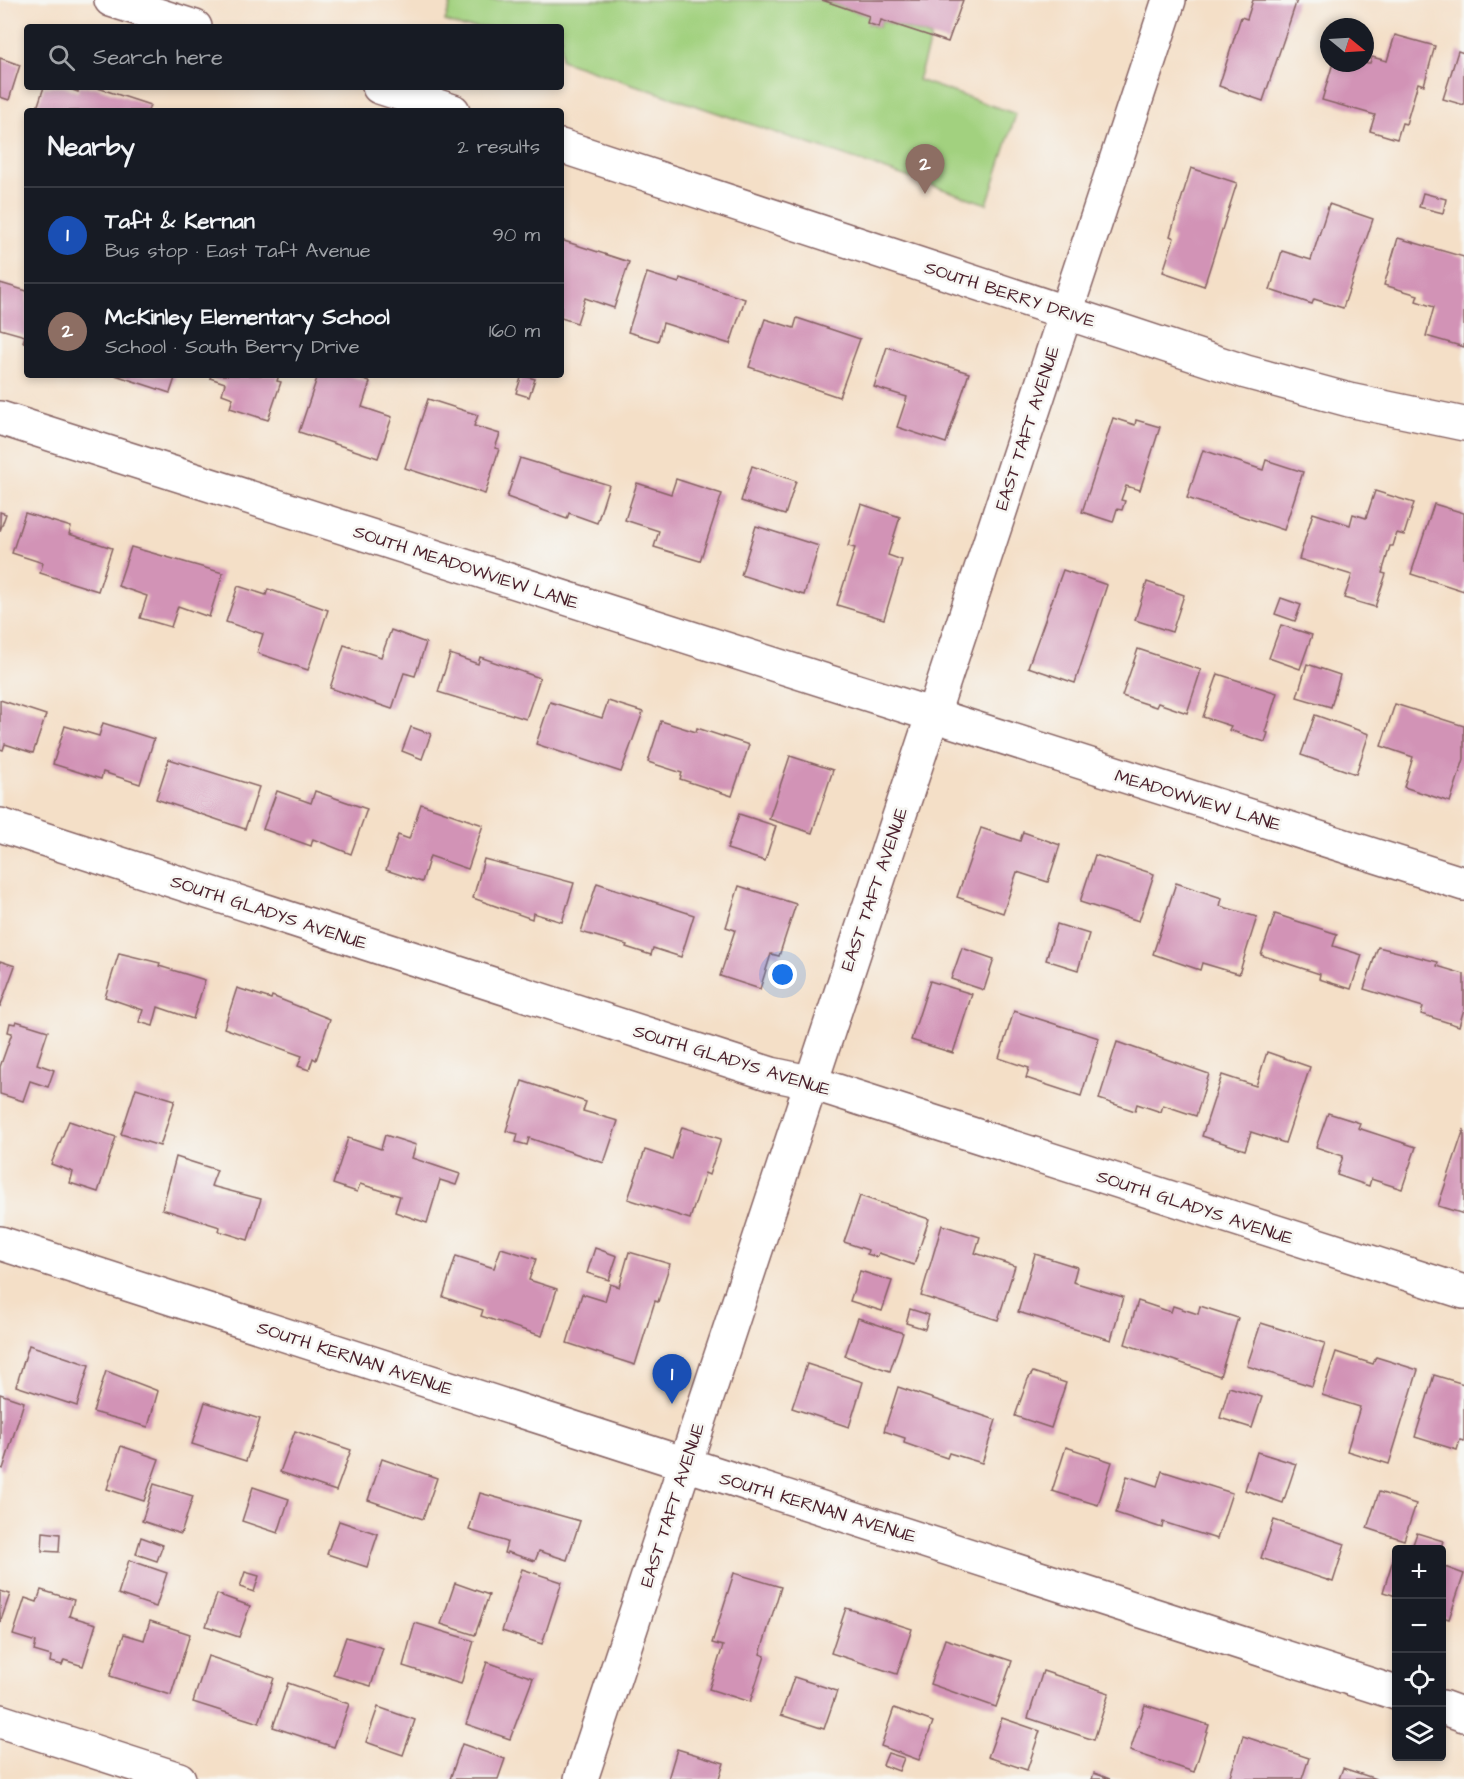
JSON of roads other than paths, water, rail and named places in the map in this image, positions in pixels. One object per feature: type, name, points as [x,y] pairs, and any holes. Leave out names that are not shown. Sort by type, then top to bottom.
[{"type":"street","points":[[111,0],[186,24]]},
{"type":"street","name":"EAST TAFT AVENUE","points":[[581,1779],[686,1465],[809,1082],[1169,0]]},
{"type":"street","points":[[388,90],[444,108]]},
{"type":"street","name":"SOUTH BERRY DRIVE","points":[[564,147],[1246,372],[1349,400],[1464,423]]},
{"type":"street","name":"SOUTH MEADOWVIEW LANE","points":[[0,418],[933,715]]},
{"type":"street","name":"MEADOWVIEW LANE","points":[[933,715],[1464,884]]},
{"type":"street","name":"SOUTH GLADYS AVENUE","points":[[0,825],[759,1070],[809,1082],[1464,1292]]},
{"type":"street","name":"SOUTH KERNAN AVENUE","points":[[0,1243],[1392,1692]]},
{"type":"street","points":[[1446,1708],[1464,1715]]},
{"type":"street","points":[[0,1721],[179,1779]]},
{"type":"place","name":"McKinley Elementary School","points":[[925,194]]},
{"type":"place","name":"Taft & Kernan","points":[[672,1404]]}]
